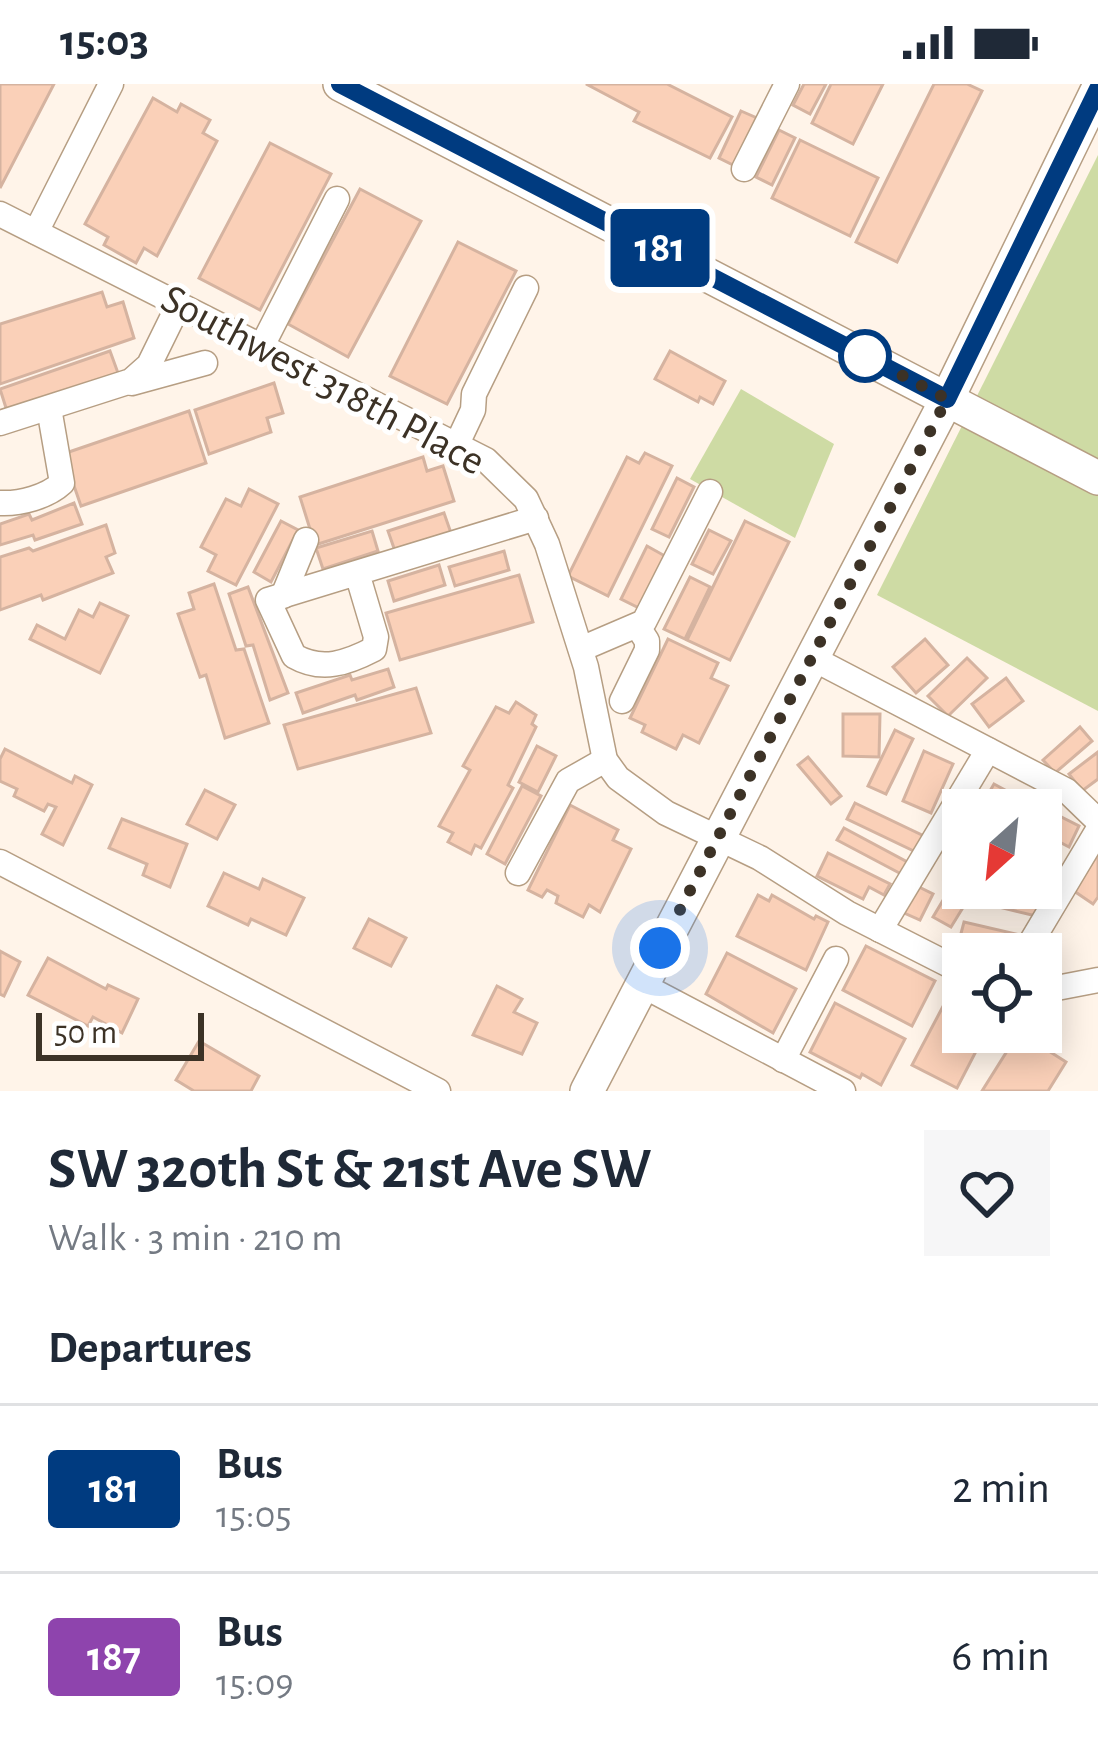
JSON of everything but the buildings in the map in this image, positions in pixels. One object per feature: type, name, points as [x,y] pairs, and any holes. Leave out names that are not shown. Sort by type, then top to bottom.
[{"type":"main road","points":[[340,84],[1098,478]]},
{"type":"main road","points":[[587,1091],[947,399],[1098,89]]},
{"type":"street","points":[[36,232],[111,84]]},
{"type":"street","points":[[744,169],[788,84]]},
{"type":"street","points":[[262,346],[338,199]]},
{"type":"street","name":"Southwest 318th Place","points":[[0,214],[457,443],[512,483],[536,518],[558,571],[605,760]]},
{"type":"street","points":[[457,443],[473,410],[474,394],[526,288]]},
{"type":"street","points":[[124,386],[149,365],[179,304]]},
{"type":"street","points":[[0,423],[205,363]]},
{"type":"street","points":[[0,503],[17,503],[62,483],[49,408]]},
{"type":"street","points":[[581,649],[638,627],[652,611],[710,492]]},
{"type":"street","points":[[357,573],[376,646],[332,666],[307,663],[288,650],[268,600],[536,518]]},
{"type":"street","points":[[283,596],[307,540]]},
{"type":"street","points":[[622,701],[647,650],[638,627]]},
{"type":"street","points":[[810,657],[1067,791],[1098,821]]},
{"type":"street","points":[[880,930],[988,751]]},
{"type":"street","points":[[518,873],[568,781],[605,760],[641,797],[942,961]]},
{"type":"street","points":[[1037,933],[1098,830]]},
{"type":"street","points":[[0,862],[438,1091]]},
{"type":"street","points":[[783,1060],[836,959]]},
{"type":"street","points":[[1062,987],[1098,980]]},
{"type":"street","points":[[640,984],[843,1091]]},
{"type":"green space","points":[[1098,155],[1098,711],[877,595]]},
{"type":"green space","points":[[741,389],[834,444],[795,538],[690,479]]},
{"type":"bus line","name":"181","points":[[340,84],[947,399],[1098,89]]},
{"type":"route","points":[[660,948],[947,399],[865,356]]}]
